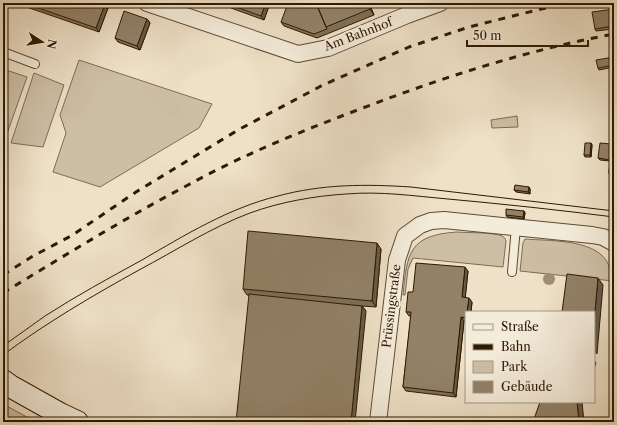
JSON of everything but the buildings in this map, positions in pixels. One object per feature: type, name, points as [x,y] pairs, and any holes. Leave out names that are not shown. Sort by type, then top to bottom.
[{"type":"main road","points":[[3,381],[69,418]]},
{"type":"street","name":"Am Bahnhof","points":[[148,3],[298,54],[328,48],[440,3]]},
{"type":"street","name":"Prüssingstraße","points":[[378,422],[396,260],[405,236],[420,224],[441,220],[516,227],[603,237],[614,243]]},
{"type":"lane","points":[[3,52],[35,64]]},
{"type":"lane","points":[[512,272],[516,227]]},
{"type":"green space","points":[[79,60],[212,104],[199,128],[100,187],[53,172],[66,133],[60,115]]},
{"type":"green space","points":[[3,69],[27,77],[3,145]]},
{"type":"green space","points":[[34,73],[64,85],[43,147],[11,143]]},
{"type":"green space","points":[[517,116],[518,127],[492,128],[491,120]]},
{"type":"green space","points":[[457,232],[493,234],[504,237],[506,241],[503,267],[413,258],[408,269],[405,295],[403,295],[404,280],[409,257],[420,242],[429,237]]},
{"type":"green space","points":[[525,239],[569,242],[590,248],[599,253],[606,260],[613,281],[520,271],[523,243]]},
{"type":"green space","points":[[3,404],[36,422],[3,422]]},
{"type":"tram line","points":[[3,346],[69,301],[208,223],[260,201],[295,192],[344,186],[377,185],[411,187],[614,211]]},
{"type":"tram line","points":[[3,355],[70,310],[194,240],[222,225],[250,213],[285,203],[334,195],[384,193],[614,217]]},
{"type":"railway","points":[[3,275],[33,256],[71,236],[136,192],[238,130],[323,85],[409,47],[469,27],[571,3]]},
{"type":"railway","points":[[3,293],[164,198],[211,173],[280,141],[328,121],[464,72],[553,47],[614,34]]}]
